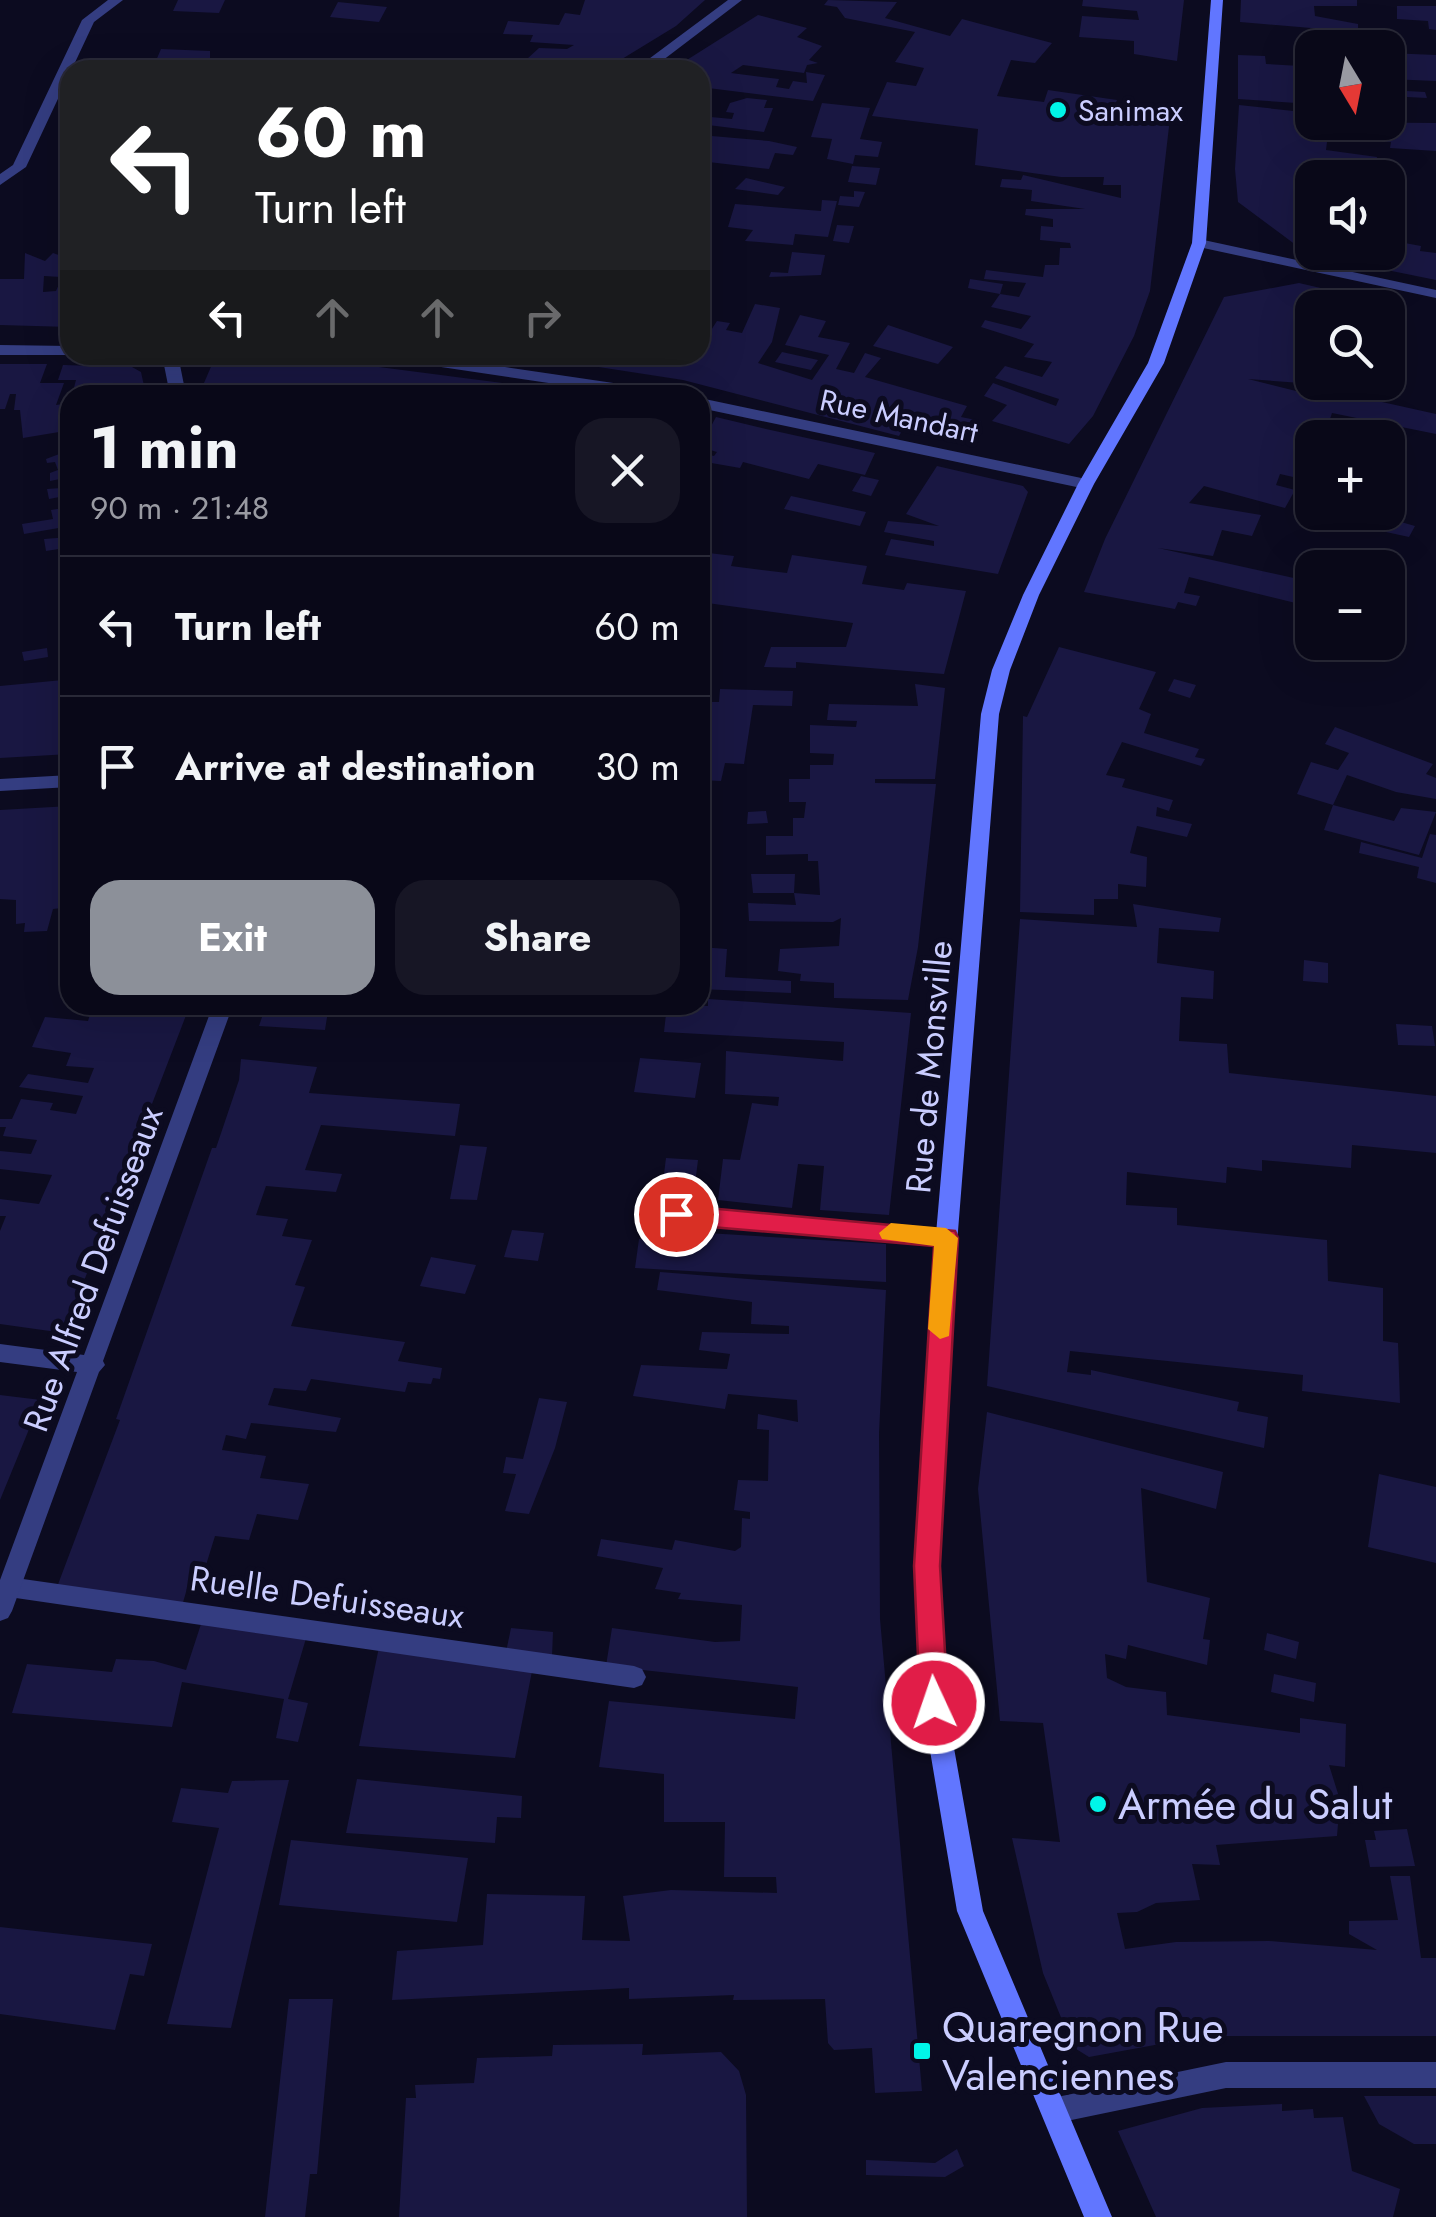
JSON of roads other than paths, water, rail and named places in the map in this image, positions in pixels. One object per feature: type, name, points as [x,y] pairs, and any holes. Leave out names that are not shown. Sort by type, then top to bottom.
[{"type":"street","points":[[69,60],[88,20],[117,0]]},
{"type":"street","points":[[655,60],[736,0]]},
{"type":"street","name":"Rue de Monsville","points":[[1098,2217],[1057,2110],[970,1911],[934,1703],[927,1566],[946,1238],[990,714],[1001,670],[1031,595],[1086,484],[1156,363],[1199,242],[1216,0]]},
{"type":"street","points":[[0,181],[20,167],[60,81]]},
{"type":"street","points":[[1199,242],[1436,294]]},
{"type":"street","points":[[0,350],[60,351]]},
{"type":"street","points":[[461,365],[594,385]]},
{"type":"street","name":"Rue Mandart","points":[[710,404],[1086,484]]},
{"type":"street","points":[[0,785],[60,782]]},
{"type":"street","name":"Rue Alfred Defuisseaux","points":[[0,1611],[94,1365],[219,1015]]},
{"type":"street","points":[[676,1214],[946,1238]]},
{"type":"street","points":[[0,1352],[94,1365]]},
{"type":"street","name":"Ruelle Defuisseaux","points":[[10,1587],[634,1676]]},
{"type":"street","points":[[1057,2110],[1226,2076],[1436,2075]]},
{"type":"place","name":"Sanimax","points":[[1058,110]]},
{"type":"place","name":"Armée du Salut","points":[[1098,1804]]},
{"type":"place","name":"Quaregnon Rue Valenciennes","points":[[922,2051]]}]
